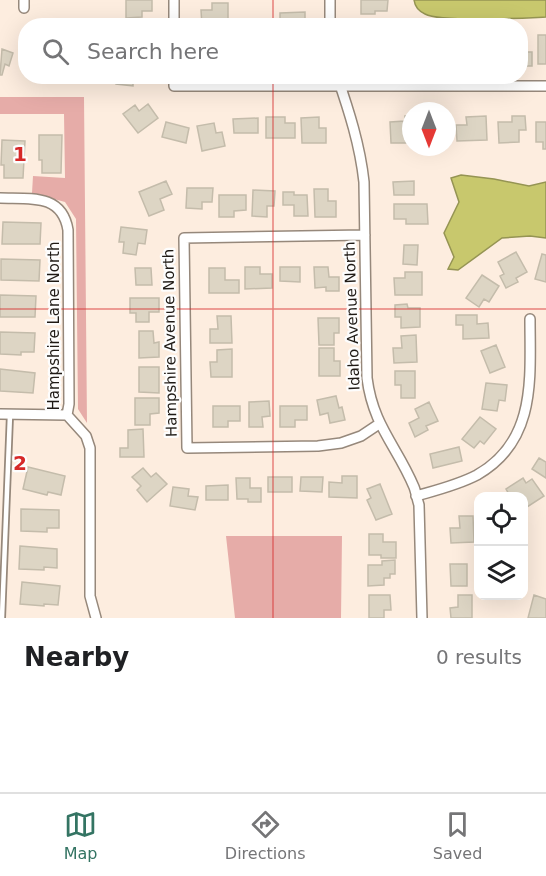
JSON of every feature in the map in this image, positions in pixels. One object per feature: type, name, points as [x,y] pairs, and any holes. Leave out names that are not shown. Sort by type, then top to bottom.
[{"type":"street","points":[[174,0],[174,18]]},
{"type":"street","points":[[330,0],[330,18]]},
{"type":"street","name":"Idaho Avenue North","points":[[340,84],[362,161],[367,378],[373,410],[379,424],[415,489],[420,522],[422,618]]},
{"type":"street","points":[[463,84],[546,86]]},
{"type":"street","name":"Hampshire Lane North","points":[[0,198],[37,199],[59,208],[66,218],[68,230],[69,404],[67,415],[86,436],[90,448],[90,596],[96,618]]},
{"type":"street","name":"Hampshire Avenue North","points":[[365,235],[184,238],[187,448],[318,446],[340,443],[361,436],[379,424]]},
{"type":"street","points":[[416,496],[458,484],[478,474],[510,445],[521,426],[527,405],[530,383],[530,320]]},
{"type":"street","points":[[5,414],[67,415]]},
{"type":"lane","points":[[2,618],[5,414]]},
{"type":"shaded area","points":[[414,0],[546,0],[546,17],[434,17],[416,7]]},
{"type":"shaded area","points":[[0,97],[84,97],[87,423],[78,409],[76,219],[65,202],[32,193],[33,176],[65,178],[64,114],[0,114]]},
{"type":"shaded area","points":[[461,175],[529,186],[546,182],[546,238],[530,236],[502,238],[458,270],[448,269],[454,257],[444,233],[459,202],[451,178]]},
{"type":"shaded area","points":[[226,536],[342,536],[341,618],[235,618]]},
{"type":"building","points":[[126,0],[152,0],[152,11],[142,11],[142,17],[126,18]]},
{"type":"building","points":[[361,0],[388,0],[387,11],[361,14]]},
{"type":"building","points":[[212,3],[228,3],[228,18],[202,18],[201,10],[212,10]]},
{"type":"building","points":[[305,12],[305,18],[280,18],[280,13]]},
{"type":"building","points":[[538,35],[546,35],[546,64],[538,64]]},
{"type":"building","points":[[2,49],[13,53],[9,66],[5,64],[2,75],[0,75]]},
{"type":"building","points":[[528,52],[532,52],[532,66],[528,66]]},
{"type":"building","points":[[148,104],[158,118],[138,133],[123,114],[135,105],[139,111]]},
{"type":"building","points":[[486,116],[487,140],[457,141],[456,125],[467,125],[466,117]]},
{"type":"building","points":[[512,116],[525,116],[526,130],[519,130],[519,142],[499,143],[498,122],[512,122]]},
{"type":"building","points":[[266,117],[285,117],[285,123],[295,123],[295,138],[266,138]]},
{"type":"building","points":[[319,117],[319,128],[326,128],[326,143],[302,143],[301,118]]},
{"type":"building","points":[[258,118],[258,133],[234,133],[233,119]]},
{"type":"building","points":[[402,121],[402,143],[391,143],[390,122]]},
{"type":"building","points":[[166,122],[189,128],[186,143],[162,137]]},
{"type":"building","points":[[536,122],[546,122],[546,149],[543,149],[543,142],[536,142]]},
{"type":"building","points":[[214,123],[216,133],[222,132],[225,146],[202,151],[197,126]]},
{"type":"building","points":[[39,135],[62,135],[61,173],[42,173],[42,160],[39,160]]},
{"type":"building","points":[[2,140],[25,141],[23,178],[4,178],[4,165],[1,165]]},
{"type":"building","points":[[166,181],[172,194],[160,199],[164,210],[149,216],[139,192]]},
{"type":"building","points":[[414,181],[414,195],[394,195],[393,182]]},
{"type":"building","points":[[187,188],[213,188],[212,202],[202,202],[202,209],[186,208]]},
{"type":"building","points":[[314,189],[328,189],[328,201],[336,201],[336,217],[315,217]]},
{"type":"building","points":[[253,190],[275,191],[274,206],[267,206],[267,217],[252,216]]},
{"type":"building","points":[[283,192],[307,195],[308,216],[294,216],[294,205],[283,205]]},
{"type":"building","points":[[219,195],[246,195],[246,210],[234,211],[234,217],[219,217]]},
{"type":"building","points":[[394,204],[427,204],[428,224],[406,224],[406,219],[394,219]]},
{"type":"building","points":[[3,222],[41,223],[40,244],[2,244]]},
{"type":"building","points":[[121,227],[147,230],[145,244],[138,243],[136,255],[123,253],[124,242],[119,242]]},
{"type":"building","points":[[404,245],[418,245],[417,265],[403,264]]},
{"type":"building","points":[[516,252],[527,272],[516,278],[518,282],[506,288],[500,276],[504,274],[498,262]]},
{"type":"building","points":[[542,254],[546,255],[546,282],[535,279]]},
{"type":"building","points":[[1,259],[40,260],[39,281],[1,280]]},
{"type":"building","points":[[245,267],[260,267],[260,274],[272,274],[272,288],[245,289]]},
{"type":"building","points":[[280,267],[300,267],[300,282],[280,281]]},
{"type":"building","points":[[314,267],[328,267],[329,277],[339,277],[339,291],[326,291],[326,287],[315,288]]},
{"type":"building","points":[[135,268],[151,268],[152,285],[136,285]]},
{"type":"building","points":[[209,268],[225,268],[225,280],[239,280],[239,293],[209,293]]},
{"type":"building","points":[[405,272],[422,272],[422,295],[395,295],[394,278],[405,278]]},
{"type":"building","points":[[482,275],[499,286],[489,302],[484,299],[479,307],[466,298]]},
{"type":"building","points":[[0,295],[36,296],[35,317],[0,317]]},
{"type":"building","points":[[130,298],[159,298],[159,312],[149,312],[149,322],[136,322],[136,313],[130,313]]},
{"type":"building","points":[[407,304],[408,308],[420,308],[420,327],[401,328],[401,317],[395,317],[395,305]]},
{"type":"building","points":[[456,315],[477,315],[477,324],[488,323],[489,338],[463,339],[463,325],[456,325]]},
{"type":"building","points":[[217,316],[231,316],[232,343],[210,343],[210,329],[218,329]]},
{"type":"building","points":[[318,318],[339,318],[339,333],[334,333],[334,345],[319,345]]},
{"type":"building","points":[[139,331],[153,331],[154,343],[159,342],[159,357],[139,358]]},
{"type":"building","points":[[0,332],[35,333],[34,352],[21,352],[21,355],[0,354]]},
{"type":"building","points":[[416,335],[417,362],[394,363],[393,348],[402,348],[401,336]]},
{"type":"building","points":[[496,345],[505,367],[490,373],[481,351]]},
{"type":"building","points":[[319,348],[334,348],[334,361],[340,361],[340,376],[319,376]]},
{"type":"building","points":[[232,349],[232,377],[211,377],[210,362],[217,362],[217,350]]},
{"type":"building","points":[[139,367],[159,367],[159,393],[139,392]]},
{"type":"building","points":[[0,369],[35,373],[33,393],[0,391]]},
{"type":"building","points":[[395,371],[415,371],[415,398],[401,398],[401,385],[395,385]]},
{"type":"building","points":[[486,383],[507,385],[505,401],[499,400],[497,411],[482,409]]},
{"type":"building","points":[[336,396],[345,420],[330,423],[328,413],[320,415],[317,400]]},
{"type":"building","points":[[135,398],[159,398],[159,413],[150,414],[150,425],[135,425]]},
{"type":"building","points":[[269,401],[270,416],[262,417],[263,427],[249,427],[249,402]]},
{"type":"building","points":[[429,402],[438,421],[426,426],[428,430],[415,437],[409,423],[419,418],[415,409]]},
{"type":"building","points":[[213,406],[240,406],[240,421],[228,421],[228,427],[213,427]]},
{"type":"building","points":[[280,406],[307,406],[307,420],[295,420],[295,427],[280,427]]},
{"type":"building","points":[[480,417],[496,429],[484,444],[480,441],[474,448],[462,439]]},
{"type":"building","points":[[143,429],[144,457],[120,457],[120,448],[128,448],[128,430]]},
{"type":"building","points":[[459,447],[462,461],[433,468],[430,454]]},
{"type":"building","points":[[539,458],[546,462],[546,478],[532,469]]},
{"type":"building","points":[[28,467],[65,476],[61,495],[48,492],[47,495],[23,489]]},
{"type":"building","points":[[143,468],[151,477],[156,473],[167,484],[147,502],[137,490],[141,486],[132,477]]},
{"type":"building","points":[[342,476],[357,476],[357,498],[329,497],[329,482],[342,483]]},
{"type":"building","points":[[268,477],[292,477],[292,492],[268,492]]},
{"type":"building","points":[[301,477],[323,477],[322,492],[300,491]]},
{"type":"building","points":[[236,478],[250,478],[250,488],[261,488],[261,502],[237,499]]},
{"type":"building","points":[[523,478],[526,483],[532,479],[544,496],[528,506],[528,492],[508,492],[506,489]]},
{"type":"building","points":[[380,484],[392,514],[376,520],[367,500],[371,498],[367,489]]},
{"type":"building","points":[[228,485],[228,500],[206,500],[206,486]]},
{"type":"building","points":[[173,487],[189,489],[188,496],[198,497],[195,510],[170,506]]},
{"type":"building","points":[[21,509],[59,510],[59,528],[47,528],[47,532],[21,531]]},
{"type":"building","points":[[459,516],[473,516],[474,542],[451,543],[450,528],[460,528]]},
{"type":"building","points":[[369,534],[383,534],[383,542],[396,542],[396,558],[369,555]]},
{"type":"building","points":[[20,546],[57,549],[57,568],[19,569]]},
{"type":"building","points":[[395,560],[395,574],[390,574],[390,578],[384,578],[384,585],[368,586],[368,565],[382,565],[382,561]]},
{"type":"building","points":[[450,564],[467,564],[467,586],[451,586]]},
{"type":"building","points":[[22,582],[60,586],[58,605],[20,604]]},
{"type":"building","points":[[369,595],[390,595],[391,610],[384,610],[384,618],[369,618]]},
{"type":"building","points":[[458,595],[472,595],[472,618],[451,618],[450,608],[458,607]]},
{"type":"building","points":[[534,595],[546,599],[546,618],[528,618]]}]
